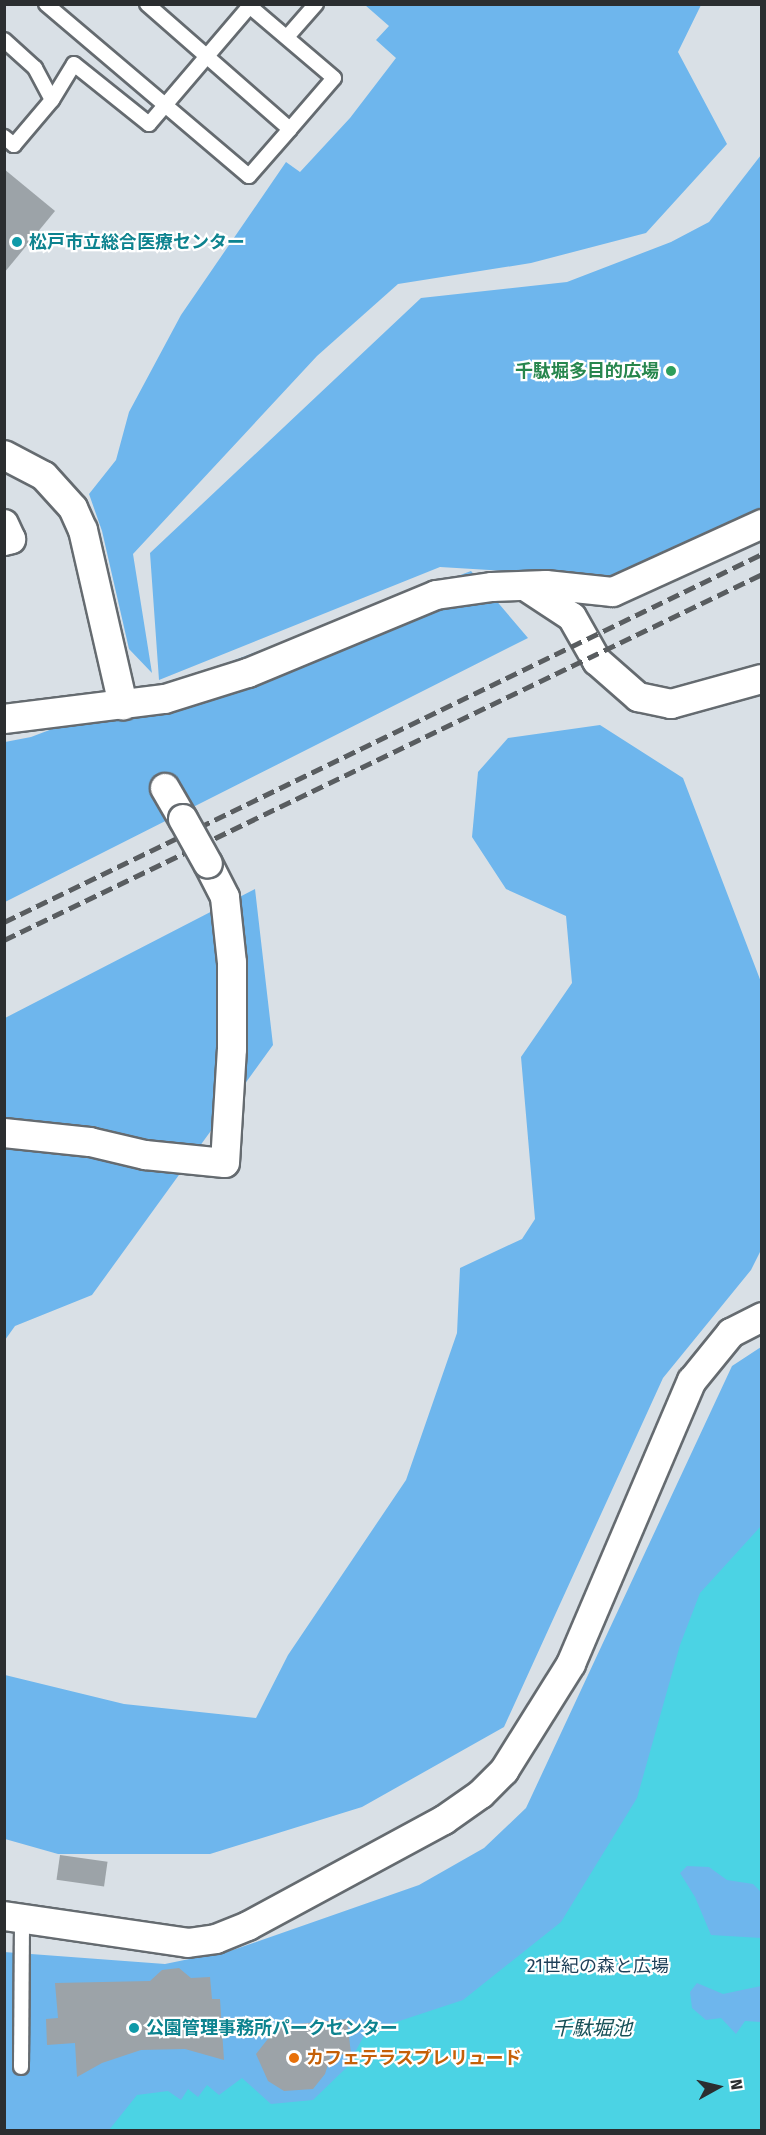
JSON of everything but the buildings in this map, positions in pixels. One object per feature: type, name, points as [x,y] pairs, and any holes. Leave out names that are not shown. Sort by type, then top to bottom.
[{"type":"street","points":[[4,455],[44,476],[73,508],[83,530],[123,705]]},
{"type":"street","points":[[4,524],[11,539],[4,541]]},
{"type":"street","points":[[4,719],[165,699],[248,673],[436,596],[492,586],[546,585],[613,592],[762,524]]},
{"type":"street","points":[[525,586],[572,617],[597,661],[638,697],[671,704],[762,679]]},
{"type":"street","points":[[4,1133],[90,1142],[145,1155],[225,1163],[232,1049],[232,963],[225,897],[165,788]]},
{"type":"street","points":[[13,1917],[188,1943],[229,1936],[444,1820],[481,1794],[510,1762],[571,1664],[692,1382],[731,1333],[762,1317]]},
{"type":"lane","points":[[4,137],[14,145],[52,100],[74,64],[148,124],[164,105],[207,56],[248,6],[334,78],[249,176],[164,105],[46,4]]},
{"type":"lane","points":[[147,4],[290,129]]},
{"type":"lane","points":[[287,37],[316,4]]},
{"type":"lane","points":[[4,40],[35,68],[52,100]]},
{"type":"lane","points":[[13,1917],[21,2067]]},
{"type":"green space","points":[[365,5],[701,5],[678,52],[727,144],[646,233],[531,263],[398,284],[317,356],[133,554],[152,673],[129,649],[102,531],[89,494],[116,460],[129,412],[181,315],[286,162],[300,172],[350,118],[396,58],[376,40],[389,26]]},
{"type":"green space","name":"千駄堀多目的広場","points":[[761,155],[761,509],[623,578],[440,567],[159,680],[150,553],[421,298],[567,282],[671,242],[709,222]]},
{"type":"green space","points":[[471,571],[528,638],[5,902],[5,742],[31,737]]},
{"type":"green space","points":[[600,725],[683,778],[761,982],[761,1250],[751,1270],[663,1378],[504,1727],[362,1807],[210,1854],[58,1854],[5,1839],[5,1675],[124,1704],[256,1718],[288,1655],[406,1480],[457,1333],[460,1268],[522,1239],[535,1219],[521,1057],[572,983],[566,916],[506,889],[472,837],[478,772],[508,738]]},
{"type":"green space","points":[[255,889],[273,1045],[92,1295],[15,1326],[5,1340],[5,1018]]},
{"type":"green space","name":"21世紀の森と広場","points":[[761,1347],[761,2130],[5,2130],[4,1952],[165,1964],[233,1950],[419,1885],[484,1848],[526,1808],[732,1366]]},
{"type":"water","name":"千駄堀池","points":[[761,1526],[761,1892],[753,1884],[727,1880],[709,1867],[687,1866],[680,1873],[695,1897],[711,1935],[761,1938],[761,1986],[723,1994],[697,1983],[690,1992],[692,2008],[706,2020],[721,2018],[736,2034],[745,2021],[761,2022],[761,2130],[109,2130],[137,2095],[168,2091],[181,2100],[188,2089],[198,2097],[207,2085],[219,2095],[242,2078],[271,2104],[313,2100],[347,2067],[366,2032],[463,2000],[561,1922],[637,1798],[680,1645],[700,1593]]},
{"type":"railway","points":[[4,922],[762,554]]},
{"type":"railway","points":[[4,940],[762,574]]},
{"type":"place","name":"松戸市立総合医療センター","points":[[17,242]]},
{"type":"place","name":"千駄堀多目的広場","points":[[671,371]]},
{"type":"place","name":"公園管理事務所パークセンター","points":[[134,2028]]},
{"type":"place","name":"カフェテラスプレリュード","points":[[294,2058]]}]
